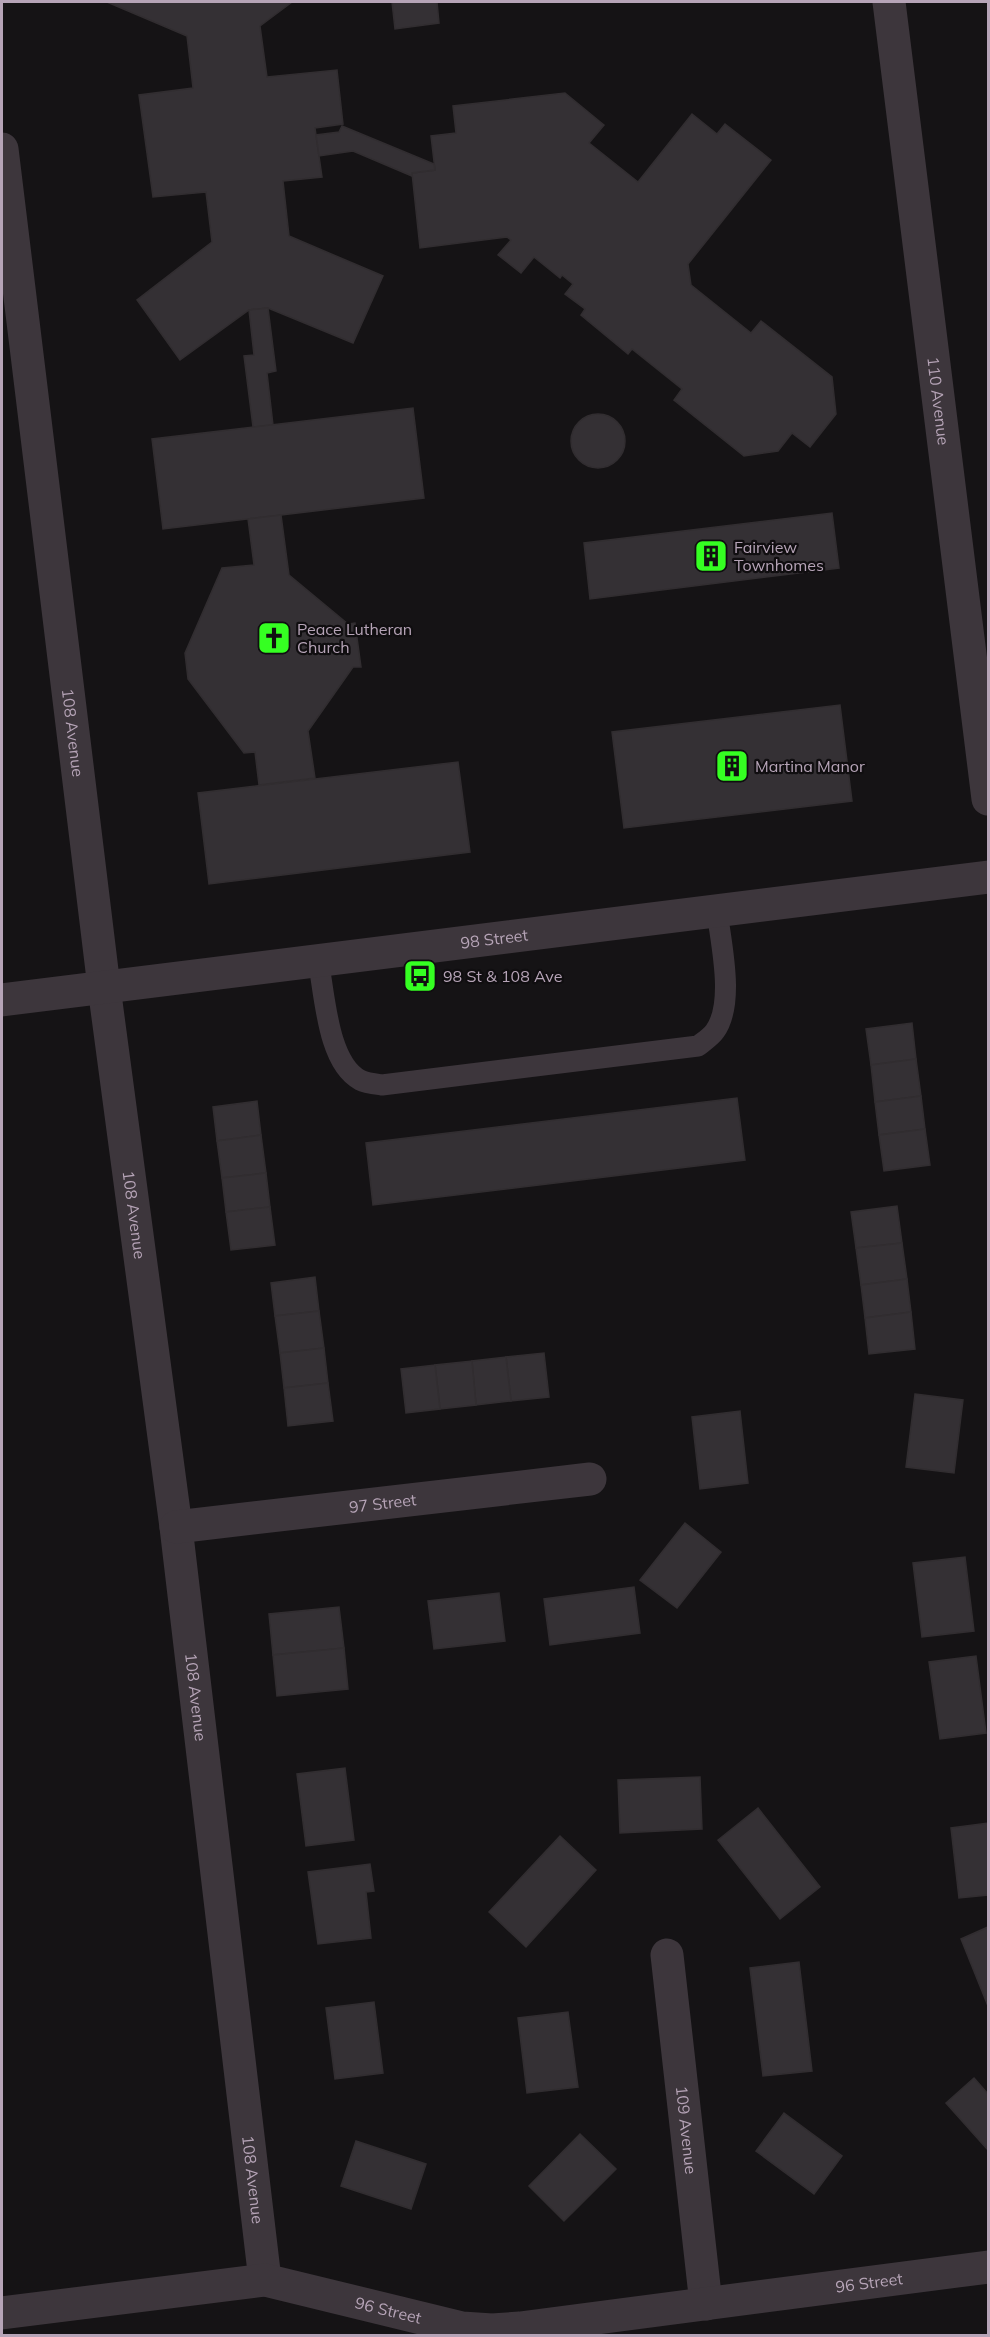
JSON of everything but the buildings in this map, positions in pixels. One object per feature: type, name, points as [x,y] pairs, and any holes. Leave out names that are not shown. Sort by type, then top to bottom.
[{"type":"street","name":"110 Avenue","points":[[890,2],[988,799]]},
{"type":"street","name":"108 Avenue","points":[[2,149],[104,987],[176,1527],[265,2280]]},
{"type":"street","name":"98 Street","points":[[2,1000],[988,877]]},
{"type":"street","name":"97 Street","points":[[176,1527],[590,1479]]},
{"type":"street","name":"109 Avenue","points":[[667,1955],[706,2304]]},
{"type":"street","name":"96 Street","points":[[2,2313],[265,2280],[462,2328],[520,2332],[706,2304],[988,2268]]},
{"type":"lane","points":[[318,960],[334,1042],[343,1067],[361,1081],[382,1085],[698,1046],[715,1031],[724,1011],[725,987],[717,911]]},
{"type":"place","name":"Fairview Townhomes","points":[[711,556]]},
{"type":"place","name":"Peace Lutheran Church","points":[[274,638]]},
{"type":"place","name":"Martina Manor","points":[[732,766]]},
{"type":"place","name":"98 St & 108 Ave","points":[[420,976]]}]
